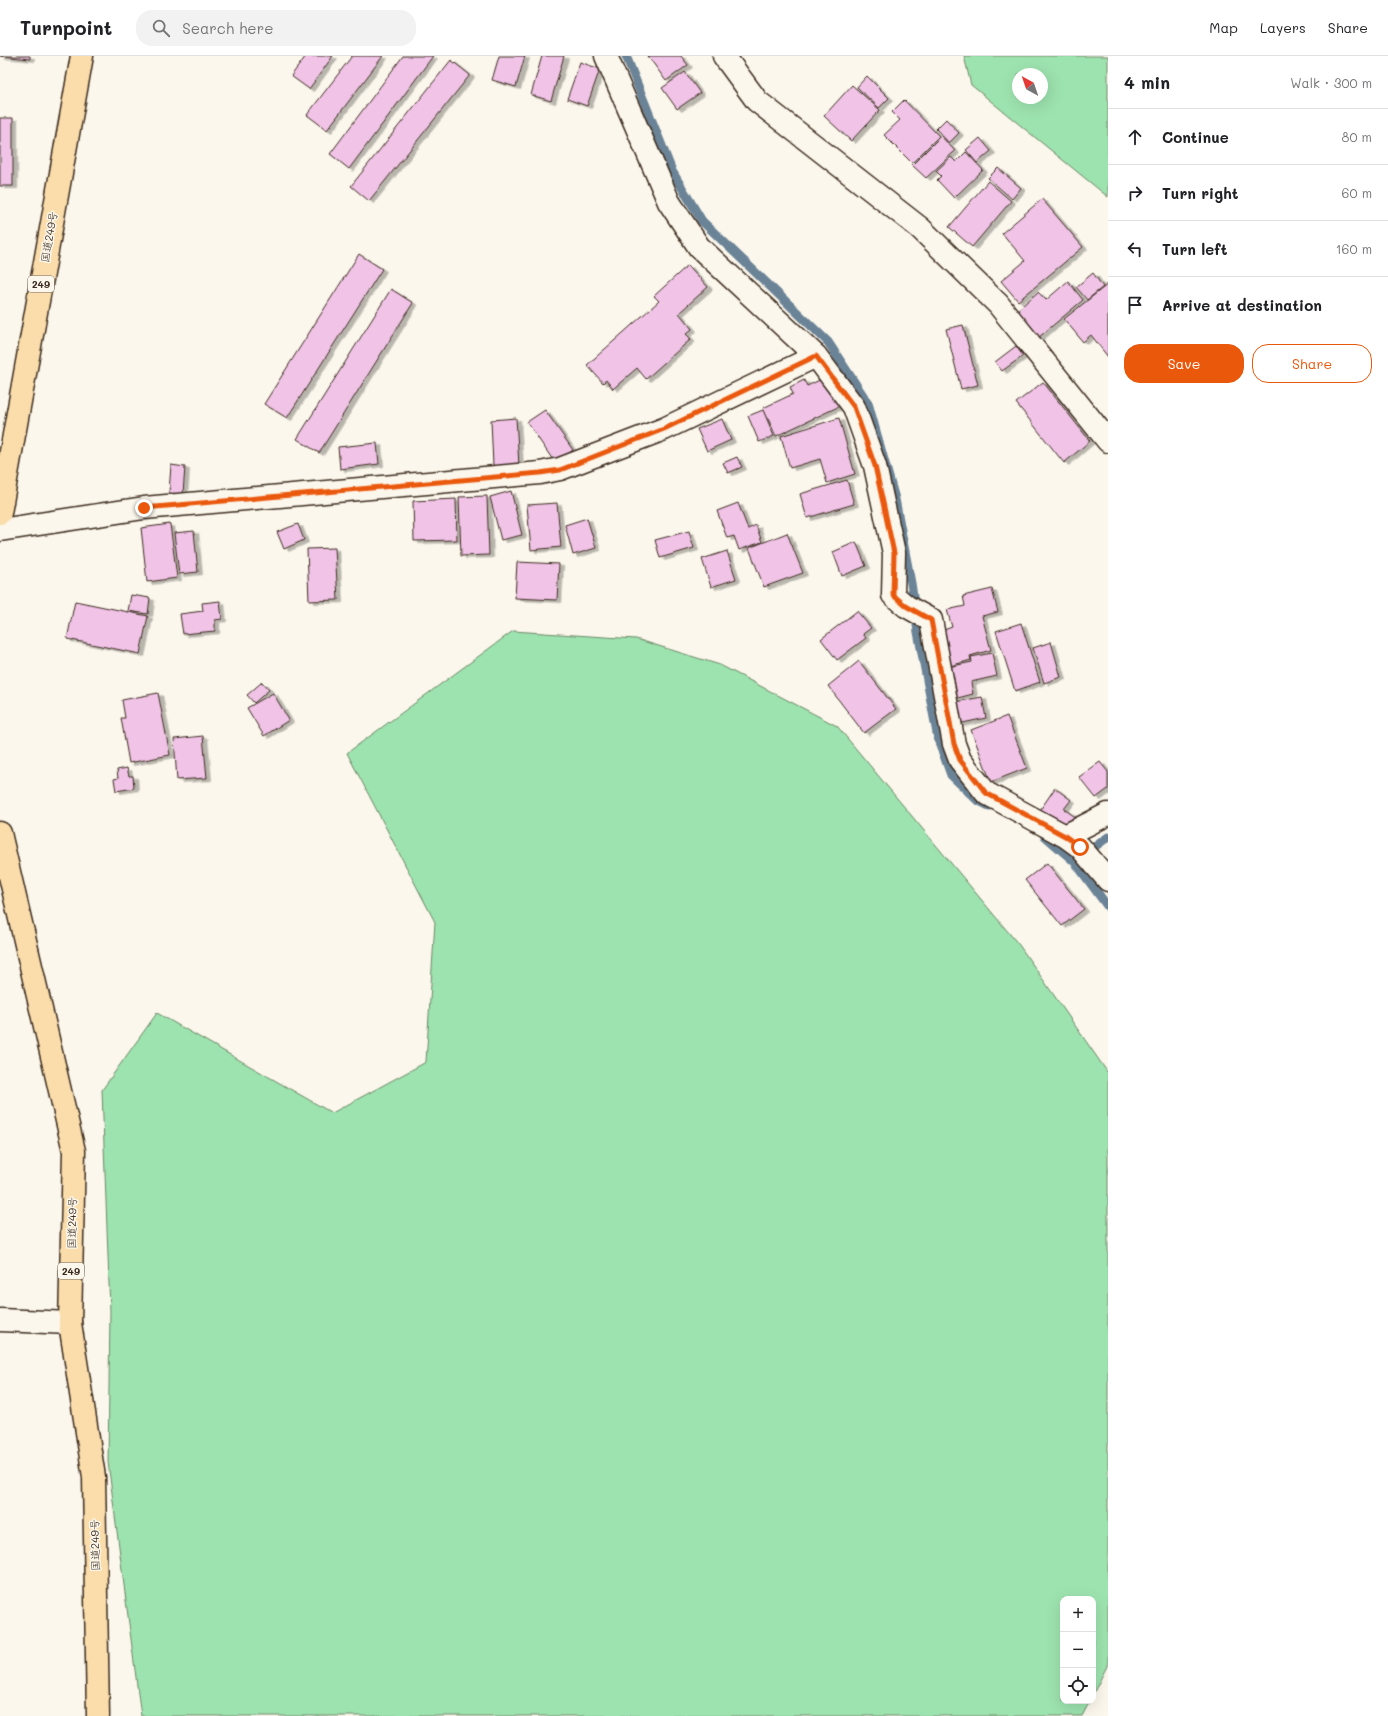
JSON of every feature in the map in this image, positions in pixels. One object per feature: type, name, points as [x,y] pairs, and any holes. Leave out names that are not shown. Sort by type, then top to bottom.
[{"type":"highway","name":"国道249号","points":[[0,513],[82,56]]},
{"type":"highway","name":"国道249号","points":[[0,833],[74,1151],[70,1324],[94,1477],[98,1716]]},
{"type":"street","points":[[606,56],[669,202],[699,246],[816,356],[854,407],[875,466],[894,553],[893,595],[906,606],[931,620],[954,744],[960,760],[986,793],[1079,848],[1108,880]]},
{"type":"street","points":[[724,56],[757,101],[920,228],[998,304],[1108,441]]},
{"type":"street","points":[[0,530],[144,508],[560,470],[664,429],[816,356]]},
{"type":"street","points":[[1079,848],[1108,814]]},
{"type":"street","points":[[0,1320],[70,1324]]},
{"type":"green space","points":[[964,56],[1108,56],[1108,197],[971,85]]},
{"type":"green space","points":[[513,631],[636,639],[720,665],[837,726],[1019,945],[1108,1073],[1108,1664],[1096,1688],[1096,1596],[1060,1596],[1060,1704],[1088,1704],[1082,1716],[141,1716],[108,1462],[110,1311],[102,1090],[157,1013],[332,1113],[426,1062],[435,922],[347,753]]},
{"type":"building","points":[[0,56],[30,56],[30,59]]},
{"type":"building","points":[[306,56],[333,56],[309,89],[291,76]]},
{"type":"building","points":[[352,56],[383,56],[327,130],[307,115]]},
{"type":"building","points":[[403,56],[433,56],[349,169],[330,154]]},
{"type":"building","points":[[499,56],[525,56],[516,87],[492,80]]},
{"type":"building","points":[[542,56],[564,56],[551,101],[531,95]]},
{"type":"building","points":[[648,56],[681,56],[688,65],[666,81]]},
{"type":"building","points":[[451,60],[470,75],[369,201],[351,186]]},
{"type":"building","points":[[580,62],[600,69],[587,106],[567,99]]},
{"type":"building","points":[[685,72],[700,93],[677,109],[662,88]]},
{"type":"building","points":[[867,76],[889,98],[879,108],[857,87]]},
{"type":"building","points":[[852,85],[880,110],[851,141],[824,116]]},
{"type":"building","points":[[904,100],[939,136],[912,163],[884,135],[900,120],[892,112]]},
{"type":"building","points":[[0,118],[13,118],[13,186],[0,186]]},
{"type":"building","points":[[946,119],[959,133],[949,143],[936,129]]},
{"type":"building","points":[[941,136],[955,151],[926,178],[912,165]]},
{"type":"building","points":[[980,138],[991,151],[977,163],[966,150]]},
{"type":"building","points":[[966,152],[983,170],[954,198],[937,180],[941,176],[936,171],[951,157],[956,162]]},
{"type":"building","points":[[998,168],[1021,188],[1012,199],[988,178]]},
{"type":"building","points":[[988,181],[1011,201],[972,247],[949,227]]},
{"type":"building","points":[[1042,199],[1083,247],[1018,301],[1001,281],[1025,261],[1002,233]]},
{"type":"building","points":[[359,254],[382,269],[287,418],[264,404]]},
{"type":"building","points":[[688,265],[708,287],[679,313],[692,329],[686,334],[691,339],[646,379],[637,368],[613,389],[606,380],[603,383],[587,365],[659,301],[654,296]]},
{"type":"building","points":[[1093,273],[1103,287],[1087,300],[1076,287]]},
{"type":"building","points":[[1068,281],[1083,300],[1038,338],[1015,312],[1038,292],[1046,300]]},
{"type":"building","points":[[1108,284],[1108,357],[1091,335],[1083,342],[1064,319]]},
{"type":"building","points":[[391,289],[413,303],[319,453],[297,439]]},
{"type":"building","points":[[963,325],[978,385],[961,389],[946,329]]},
{"type":"building","points":[[1016,346],[1023,356],[1002,371],[995,362]]},
{"type":"building","points":[[826,377],[840,406],[776,436],[763,408],[793,394],[790,387],[804,380],[807,386]]},
{"type":"building","points":[[1043,382],[1090,441],[1064,463],[1016,403]]},
{"type":"building","points":[[545,410],[573,450],[555,463],[527,422]]},
{"type":"building","points":[[763,410],[774,436],[759,442],[748,416]]},
{"type":"building","points":[[516,418],[519,465],[493,466],[491,420]]},
{"type":"building","points":[[839,418],[855,474],[827,483],[820,459],[790,468],[781,436]]},
{"type":"building","points":[[722,419],[731,440],[707,451],[697,429]]},
{"type":"building","points":[[377,443],[379,464],[340,469],[338,447]]},
{"type":"building","points":[[737,457],[742,467],[728,473],[723,463]]},
{"type":"building","points":[[171,465],[185,467],[183,494],[169,493]]},
{"type":"building","points":[[847,480],[854,504],[807,518],[800,494]]},
{"type":"building","points":[[511,491],[522,535],[501,540],[490,497]]},
{"type":"building","points":[[487,496],[489,555],[461,556],[459,497]]},
{"type":"building","points":[[456,499],[457,540],[414,541],[413,501]]},
{"type":"building","points":[[557,503],[561,547],[531,550],[527,505]]},
{"type":"building","points":[[738,503],[748,529],[756,525],[762,542],[739,550],[734,536],[727,538],[717,511]]},
{"type":"building","points":[[587,518],[596,548],[573,555],[565,525]]},
{"type":"building","points":[[170,524],[177,578],[147,582],[141,528]]},
{"type":"building","points":[[298,524],[304,540],[284,549],[277,532]]},
{"type":"building","points":[[194,531],[198,572],[179,574],[174,533]]},
{"type":"building","points":[[689,531],[694,548],[660,558],[655,540]]},
{"type":"building","points":[[787,533],[803,573],[764,587],[749,548]]},
{"type":"building","points":[[856,542],[866,566],[842,576],[833,552]]},
{"type":"building","points":[[335,548],[338,600],[309,601],[307,549]]},
{"type":"building","points":[[727,551],[736,579],[711,587],[702,559]]},
{"type":"building","points":[[517,562],[559,564],[557,600],[515,598]]},
{"type":"building","points":[[992,589],[998,612],[982,616],[991,650],[970,656],[971,660],[950,666],[941,631],[952,627],[947,610],[965,606],[963,596]]},
{"type":"building","points":[[131,595],[150,598],[148,614],[128,611]]},
{"type":"building","points":[[75,601],[148,616],[140,654],[67,639]]},
{"type":"building","points":[[220,601],[222,619],[215,620],[215,631],[183,634],[180,614],[203,611],[202,603]]},
{"type":"building","points":[[857,611],[871,628],[863,634],[866,638],[837,660],[821,639]]},
{"type":"building","points":[[1021,623],[1040,682],[1015,691],[996,631]]},
{"type":"building","points":[[1051,642],[1061,677],[1044,683],[1033,648]]},
{"type":"building","points":[[992,653],[997,676],[971,682],[973,694],[954,699],[948,667],[972,662],[971,657]]},
{"type":"building","points":[[859,661],[896,709],[864,733],[828,686]]},
{"type":"building","points":[[262,682],[269,690],[254,703],[247,695]]},
{"type":"building","points":[[158,693],[170,755],[129,763],[121,718],[125,718],[122,700]]},
{"type":"building","points":[[273,693],[289,720],[264,736],[247,708]]},
{"type":"building","points":[[982,697],[986,718],[958,724],[955,702]]},
{"type":"building","points":[[1007,716],[1027,768],[991,782],[971,730]]},
{"type":"building","points":[[203,736],[207,778],[177,780],[174,739]]},
{"type":"building","points":[[1100,762],[1108,772],[1108,789],[1096,798],[1079,777]]},
{"type":"building","points":[[127,768],[129,776],[133,776],[134,788],[116,791],[114,779],[118,778],[117,770]]},
{"type":"building","points":[[1055,788],[1071,800],[1064,809],[1074,816],[1065,828],[1040,810]]},
{"type":"building","points":[[1047,863],[1084,909],[1062,926],[1025,880]]},
{"type":"waterway","points":[[626,56],[672,171],[702,221],[828,342],[868,403],[895,499],[938,739],[951,775],[977,800],[989,806]]},
{"type":"waterway","points":[[1044,835],[1075,862],[1108,907]]},
{"type":"waterway","points":[[1085,854],[1108,837]]},
{"type":"route","points":[[144,508],[560,470],[664,429],[816,356],[854,407],[875,466],[894,553],[893,595],[906,606],[931,620],[954,744],[960,760],[986,793],[1065,836],[1080,847]]}]
